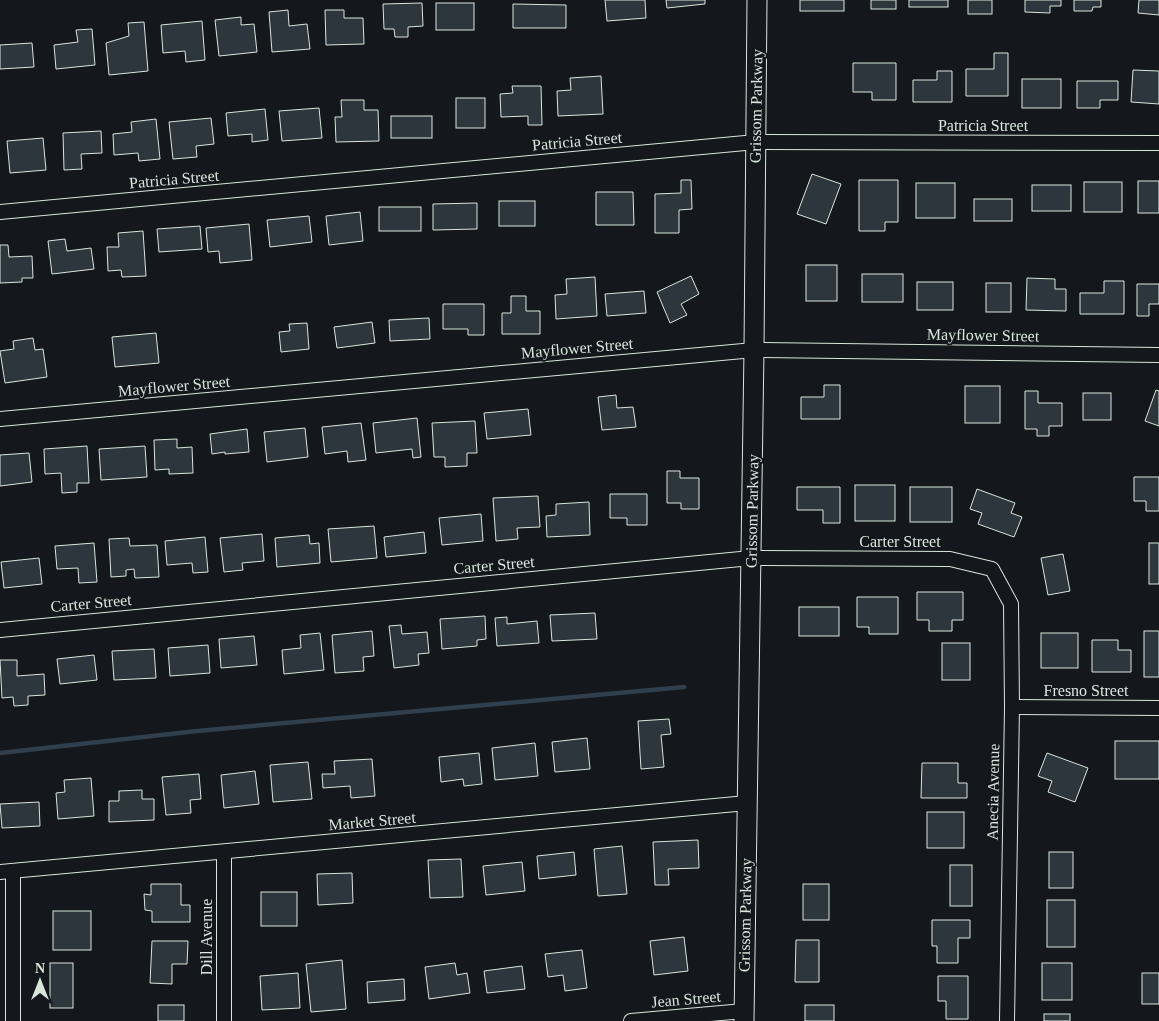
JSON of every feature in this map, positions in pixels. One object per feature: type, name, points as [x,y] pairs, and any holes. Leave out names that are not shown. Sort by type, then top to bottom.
[{"type":"main road","name":"Grissom Parkway","points":[[744,1016],[757,0]]},
{"type":"street","name":"Patricia Street","points":[[0,212],[756,142],[1159,143]]},
{"type":"street","name":"Mayflower Street","points":[[0,419],[754,350],[1159,355]]},
{"type":"street","name":"Carter Street","points":[[0,630],[751,558],[950,559],[992,569]]},
{"type":"street","name":"Anecia Avenue","points":[[992,569],[1012,604],[1007,1021]]},
{"type":"street","name":"Fresno Street","points":[[1012,707],[1159,708]]},
{"type":"street","name":"Market Street","points":[[7,871],[747,803]]},
{"type":"street","name":"Dill Avenue","points":[[224,852],[224,1021]]},
{"type":"street","points":[[7,871],[13,1021]]},
{"type":"street","name":"Jean Street","points":[[631,1021],[744,1016]]},
{"type":"building","points":[[605,0],[645,0],[646,18],[607,21]]},
{"type":"building","points":[[666,0],[705,0],[705,4],[667,8]]},
{"type":"building","points":[[800,0],[844,0],[844,11],[800,11]]},
{"type":"building","points":[[871,0],[896,0],[896,9],[871,9]]},
{"type":"building","points":[[909,0],[948,0],[948,7],[909,7]]},
{"type":"building","points":[[968,0],[992,0],[992,14],[968,14]]},
{"type":"building","points":[[1025,0],[1061,0],[1061,6],[1050,6],[1050,13],[1025,12]]},
{"type":"building","points":[[1074,0],[1101,0],[1101,7],[1093,7],[1092,11],[1074,11]]},
{"type":"building","points":[[1139,0],[1159,0],[1159,15],[1138,13]]},
{"type":"building","points":[[422,3],[423,26],[408,27],[408,37],[395,37],[394,29],[384,29],[383,4]]},
{"type":"building","points":[[436,3],[474,3],[474,30],[436,30]]},
{"type":"building","points":[[513,4],[566,5],[566,28],[513,28]]},
{"type":"building","points":[[288,10],[289,26],[307,24],[310,49],[272,52],[269,12]]},
{"type":"building","points":[[325,10],[344,10],[344,18],[363,18],[364,44],[326,45]]},
{"type":"building","points":[[241,17],[241,25],[254,24],[257,52],[219,56],[215,20]]},
{"type":"building","points":[[202,21],[205,60],[186,62],[185,51],[163,53],[161,25]]},
{"type":"building","points":[[144,22],[148,71],[109,75],[106,43],[129,36],[128,23]]},
{"type":"building","points":[[92,29],[95,65],[56,69],[54,45],[78,42],[76,30]]},
{"type":"building","points":[[32,43],[34,67],[0,69],[0,45]]},
{"type":"building","points":[[994,53],[1008,53],[1008,96],[966,96],[966,69],[994,69]]},
{"type":"building","points":[[853,63],[896,63],[896,100],[872,100],[872,92],[853,92]]},
{"type":"building","points":[[1133,70],[1159,71],[1159,104],[1131,102]]},
{"type":"building","points":[[937,71],[952,71],[952,102],[913,102],[913,80],[937,80]]},
{"type":"building","points":[[601,76],[603,114],[558,116],[557,91],[571,90],[570,78]]},
{"type":"building","points":[[1022,79],[1061,79],[1061,108],[1022,108]]},
{"type":"building","points":[[1077,81],[1118,81],[1118,100],[1100,100],[1100,108],[1077,108]]},
{"type":"building","points":[[512,86],[541,86],[542,125],[528,125],[528,116],[501,117],[500,94],[513,93]]},
{"type":"building","points":[[456,98],[485,98],[485,128],[456,128]]},
{"type":"building","points":[[341,100],[364,100],[364,110],[378,110],[379,141],[336,142],[335,117],[342,117]]},
{"type":"building","points":[[319,108],[322,138],[282,141],[279,111]]},
{"type":"building","points":[[265,109],[268,140],[252,142],[252,134],[228,136],[226,113]]},
{"type":"building","points":[[391,116],[432,116],[432,138],[391,138]]},
{"type":"building","points":[[211,118],[214,144],[196,146],[197,157],[173,159],[169,122]]},
{"type":"building","points":[[156,119],[160,159],[139,161],[138,153],[114,155],[113,134],[132,132],[131,122]]},
{"type":"building","points":[[101,131],[102,153],[81,154],[82,169],[64,170],[63,133]]},
{"type":"building","points":[[43,138],[46,170],[10,173],[7,141]]},
{"type":"building","points":[[812,174],[841,184],[826,224],[797,214]]},
{"type":"building","points":[[681,180],[691,180],[692,209],[679,210],[679,233],[655,233],[655,194],[681,193]]},
{"type":"building","points":[[859,180],[898,180],[898,222],[885,222],[885,231],[859,231]]},
{"type":"building","points":[[1138,181],[1159,181],[1159,213],[1138,213]]},
{"type":"building","points":[[1084,182],[1122,182],[1122,212],[1084,212]]},
{"type":"building","points":[[916,183],[955,183],[955,218],[916,218]]},
{"type":"building","points":[[1032,185],[1071,185],[1071,211],[1032,211]]},
{"type":"building","points":[[596,192],[633,192],[634,225],[596,225]]},
{"type":"building","points":[[974,199],[1012,199],[1012,221],[974,221]]},
{"type":"building","points":[[499,201],[535,201],[535,226],[499,226]]},
{"type":"building","points":[[477,203],[477,229],[433,230],[433,204]]},
{"type":"building","points":[[379,207],[421,207],[421,231],[379,231]]},
{"type":"building","points":[[360,212],[363,241],[329,245],[326,216]]},
{"type":"building","points":[[309,216],[312,242],[270,247],[267,220]]},
{"type":"building","points":[[249,224],[252,260],[220,263],[219,251],[208,252],[206,228]]},
{"type":"building","points":[[200,226],[202,249],[159,252],[157,229]]},
{"type":"building","points":[[143,231],[146,276],[122,277],[121,270],[108,271],[107,247],[119,247],[118,233]]},
{"type":"building","points":[[65,239],[67,251],[91,248],[94,269],[52,274],[48,241]]},
{"type":"building","points":[[0,245],[8,245],[9,257],[32,256],[33,278],[22,278],[22,282],[0,283]]},
{"type":"building","points":[[806,265],[837,265],[837,301],[806,301]]},
{"type":"building","points":[[862,274],[903,274],[903,302],[862,302]]},
{"type":"building","points":[[691,276],[699,294],[681,304],[687,315],[670,323],[657,292]]},
{"type":"building","points":[[595,277],[597,316],[556,319],[555,295],[567,294],[566,279]]},
{"type":"building","points":[[1027,278],[1055,279],[1055,289],[1066,289],[1066,311],[1026,310]]},
{"type":"building","points":[[1104,281],[1124,281],[1124,314],[1080,314],[1080,293],[1104,293]]},
{"type":"building","points":[[917,282],[953,282],[953,310],[917,310]]},
{"type":"building","points":[[986,283],[1011,283],[1011,312],[986,312]]},
{"type":"building","points":[[1137,284],[1159,284],[1159,304],[1149,304],[1149,316],[1137,316]]},
{"type":"building","points":[[644,291],[646,313],[607,316],[605,294]]},
{"type":"building","points":[[511,296],[526,296],[526,311],[540,311],[540,334],[502,334],[502,313],[511,313]]},
{"type":"building","points":[[443,304],[484,304],[484,335],[468,335],[468,329],[443,329]]},
{"type":"building","points":[[429,318],[430,339],[390,341],[389,320]]},
{"type":"building","points":[[372,322],[375,343],[337,348],[334,327]]},
{"type":"building","points":[[307,323],[309,349],[281,352],[279,332],[290,331],[289,324]]},
{"type":"building","points":[[156,333],[159,363],[115,367],[112,337]]},
{"type":"building","points":[[33,338],[35,350],[43,349],[47,377],[5,383],[0,351],[14,349],[13,341]]},
{"type":"building","points":[[824,385],[840,385],[840,419],[801,419],[801,397],[824,397]]},
{"type":"building","points":[[965,386],[1000,386],[1000,423],[965,423]]},
{"type":"building","points":[[1156,390],[1159,391],[1159,426],[1145,421]]},
{"type":"building","points":[[1025,391],[1038,391],[1038,403],[1062,403],[1062,426],[1049,426],[1049,436],[1037,436],[1037,429],[1025,429]]},
{"type":"building","points":[[1083,393],[1111,393],[1111,420],[1083,420]]},
{"type":"building","points":[[616,395],[617,408],[633,407],[636,427],[602,430],[598,397]]},
{"type":"building","points":[[528,409],[531,435],[487,439],[484,413]]},
{"type":"building","points":[[417,418],[421,457],[413,458],[412,449],[376,453],[373,423]]},
{"type":"building","points":[[475,421],[477,453],[467,453],[467,466],[445,467],[445,457],[434,457],[432,423]]},
{"type":"building","points":[[361,423],[366,460],[348,462],[347,451],[325,454],[322,427]]},
{"type":"building","points":[[305,428],[308,457],[267,462],[264,432]]},
{"type":"building","points":[[247,429],[249,452],[212,454],[210,434]]},
{"type":"building","points":[[177,439],[177,448],[192,447],[193,473],[169,474],[169,469],[155,470],[154,440]]},
{"type":"building","points":[[87,446],[89,483],[77,483],[77,492],[62,493],[61,473],[45,474],[44,449]]},
{"type":"building","points":[[145,446],[147,477],[101,480],[99,449]]},
{"type":"building","points":[[29,453],[32,482],[0,486],[0,455]]},
{"type":"building","points":[[667,471],[680,471],[680,478],[699,478],[699,509],[681,509],[681,503],[667,503]]},
{"type":"building","points":[[1134,477],[1159,477],[1159,511],[1146,511],[1146,501],[1134,501]]},
{"type":"building","points":[[855,485],[895,485],[895,521],[855,521]]},
{"type":"building","points":[[797,487],[840,487],[840,523],[823,523],[823,510],[797,510]]},
{"type":"building","points":[[910,487],[952,487],[952,522],[910,522]]},
{"type":"building","points":[[977,489],[1015,503],[1011,513],[1022,517],[1014,537],[978,524],[982,513],[970,509]]},
{"type":"building","points":[[610,494],[647,494],[647,525],[627,525],[627,518],[610,518]]},
{"type":"building","points":[[538,496],[540,527],[517,528],[518,539],[496,541],[493,498]]},
{"type":"building","points":[[589,502],[590,535],[547,537],[546,516],[556,515],[556,504]]},
{"type":"building","points":[[481,514],[483,541],[442,545],[439,518]]},
{"type":"building","points":[[374,526],[377,558],[331,562],[328,529]]},
{"type":"building","points":[[424,532],[426,553],[386,557],[384,537]]},
{"type":"building","points":[[262,534],[264,561],[242,563],[243,570],[224,572],[220,538]]},
{"type":"building","points":[[309,535],[310,544],[319,543],[320,563],[277,567],[275,538]]},
{"type":"building","points":[[205,537],[208,572],[193,573],[192,563],[167,565],[165,541]]},
{"type":"building","points":[[129,538],[130,546],[157,545],[159,577],[135,578],[134,569],[126,570],[126,576],[111,577],[109,539]]},
{"type":"building","points":[[94,543],[97,582],[79,583],[78,568],[57,569],[55,546]]},
{"type":"building","points":[[1149,543],[1159,543],[1159,584],[1149,584]]},
{"type":"building","points":[[1063,554],[1070,591],[1048,595],[1041,558]]},
{"type":"building","points":[[39,558],[42,584],[4,588],[1,562]]},
{"type":"building","points":[[917,592],[963,592],[963,620],[952,620],[952,631],[929,631],[929,620],[917,620]]},
{"type":"building","points":[[857,597],[898,597],[898,634],[869,634],[869,627],[857,627]]},
{"type":"building","points":[[799,607],[839,607],[839,636],[799,636]]},
{"type":"building","points":[[595,613],[597,639],[552,641],[550,615]]},
{"type":"building","points":[[485,616],[486,639],[477,640],[477,646],[442,649],[440,619]]},
{"type":"building","points":[[507,617],[507,624],[537,621],[539,643],[497,646],[495,618]]},
{"type":"building","points":[[401,625],[402,634],[427,632],[429,653],[418,654],[419,665],[394,668],[389,626]]},
{"type":"building","points":[[372,631],[374,656],[363,657],[364,671],[335,673],[332,635]]},
{"type":"building","points":[[1144,631],[1159,631],[1159,677],[1144,677]]},
{"type":"building","points":[[320,633],[324,670],[284,674],[282,650],[301,648],[300,635]]},
{"type":"building","points":[[1041,633],[1078,633],[1078,668],[1041,668]]},
{"type":"building","points":[[254,636],[257,665],[221,668],[219,639]]},
{"type":"building","points":[[1092,640],[1118,640],[1118,650],[1131,650],[1131,672],[1092,672]]},
{"type":"building","points":[[942,643],[970,643],[970,680],[942,680]]},
{"type":"building","points":[[208,645],[210,673],[170,676],[168,648]]},
{"type":"building","points":[[154,649],[156,678],[114,680],[112,651]]},
{"type":"building","points":[[94,655],[97,680],[60,684],[57,659]]},
{"type":"building","points":[[0,660],[17,660],[17,676],[44,674],[45,695],[28,696],[28,705],[14,706],[13,697],[2,698]]},
{"type":"building","points":[[669,719],[671,734],[661,735],[664,767],[641,769],[638,721]]},
{"type":"building","points":[[587,738],[590,769],[555,772],[552,742]]},
{"type":"building","points":[[1115,741],[1159,741],[1159,779],[1115,779]]},
{"type":"building","points":[[535,743],[538,776],[495,780],[492,748]]},
{"type":"building","points":[[479,753],[482,784],[464,786],[463,779],[441,782],[439,757]]},
{"type":"building","points":[[1047,753],[1088,768],[1075,802],[1048,792],[1052,781],[1038,776]]},
{"type":"building","points":[[372,759],[375,796],[351,798],[350,786],[323,788],[322,774],[335,774],[334,761]]},
{"type":"building","points":[[308,762],[312,799],[273,802],[270,765]]},
{"type":"building","points":[[922,763],[958,763],[958,783],[967,783],[967,798],[921,798]]},
{"type":"building","points":[[255,771],[259,804],[224,808],[221,775]]},
{"type":"building","points":[[199,774],[201,799],[190,800],[191,813],[166,815],[162,777]]},
{"type":"building","points":[[91,778],[94,816],[58,819],[56,793],[65,792],[64,780]]},
{"type":"building","points":[[142,790],[142,799],[154,799],[154,820],[109,822],[109,801],[119,801],[119,791]]},
{"type":"building","points":[[39,802],[40,826],[2,828],[0,804]]},
{"type":"building","points":[[927,812],[964,812],[964,848],[927,848]]},
{"type":"building","points":[[698,840],[699,868],[668,869],[669,885],[655,885],[653,842]]},
{"type":"building","points":[[622,846],[627,894],[598,896],[594,849]]},
{"type":"building","points":[[574,852],[576,875],[539,879],[537,856]]},
{"type":"building","points":[[1049,852],[1073,852],[1073,888],[1049,888]]},
{"type":"building","points":[[461,859],[463,897],[430,898],[428,860]]},
{"type":"building","points":[[522,862],[525,891],[486,895],[483,866]]},
{"type":"building","points":[[950,865],[972,865],[972,906],[950,906]]},
{"type":"building","points":[[352,873],[353,903],[318,905],[317,874]]},
{"type":"building","points":[[151,884],[181,884],[181,905],[190,905],[190,922],[152,922],[152,911],[145,910],[144,894],[151,895]]},
{"type":"building","points":[[803,884],[829,884],[829,920],[803,920]]},
{"type":"building","points":[[261,892],[297,892],[297,926],[261,926]]},
{"type":"building","points":[[1047,900],[1075,900],[1075,947],[1047,947]]},
{"type":"building","points":[[53,911],[91,911],[91,950],[53,950]]},
{"type":"building","points":[[932,920],[970,920],[970,938],[958,938],[958,963],[937,963],[937,946],[932,946]]},
{"type":"building","points":[[684,937],[688,971],[654,975],[650,941]]},
{"type":"building","points":[[796,940],[819,940],[819,982],[795,982]]},
{"type":"building","points":[[152,941],[188,941],[187,964],[172,964],[172,984],[150,983]]},
{"type":"building","points":[[582,950],[587,988],[565,991],[563,975],[548,977],[545,954]]},
{"type":"building","points":[[342,960],[346,1009],[311,1012],[306,964]]},
{"type":"building","points":[[50,963],[73,963],[73,1008],[50,1008]]},
{"type":"building","points":[[455,963],[457,975],[467,973],[470,993],[429,999],[425,967]]},
{"type":"building","points":[[1042,963],[1072,963],[1072,1000],[1042,1000]]},
{"type":"building","points":[[522,966],[525,989],[487,993],[484,971]]},
{"type":"building","points":[[298,973],[300,1008],[262,1010],[260,976]]},
{"type":"building","points":[[1142,973],[1159,973],[1159,1004],[1142,1004]]},
{"type":"building","points":[[938,976],[968,976],[968,1019],[946,1019],[946,1001],[938,1001]]},
{"type":"building","points":[[404,979],[405,1000],[368,1003],[367,982]]},
{"type":"building","points":[[158,1005],[184,1005],[184,1021],[158,1021]]},
{"type":"building","points":[[805,1005],[834,1005],[834,1021],[805,1021]]},
{"type":"building","points":[[1044,1014],[1070,1014],[1070,1021],[1044,1021]]},
{"type":"waterway","points":[[0,753],[197,731],[684,687]]}]
